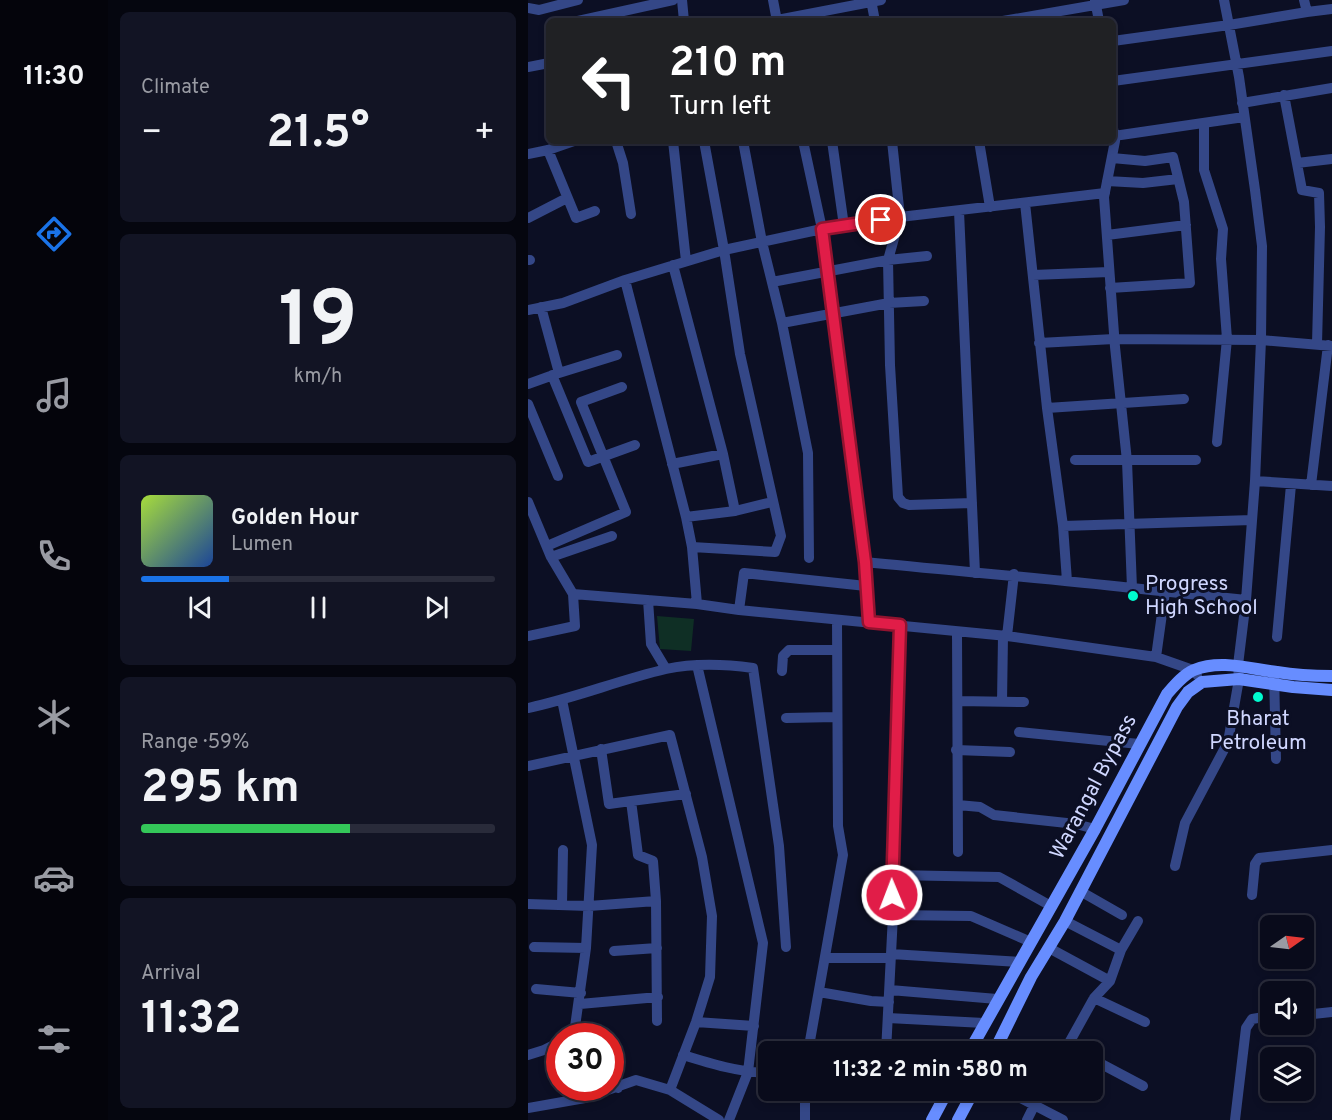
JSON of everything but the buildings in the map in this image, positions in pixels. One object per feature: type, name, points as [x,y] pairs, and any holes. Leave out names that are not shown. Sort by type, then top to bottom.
[{"type":"main road","points":[[1193,670],[1238,665],[1274,672],[1332,676]]},
{"type":"main road","name":"Warangal Bypass","points":[[975,1041],[1052,906],[1167,694],[1193,670]]},
{"type":"main road","points":[[999,1041],[1031,977],[1065,921],[1177,707],[1188,692],[1202,682],[1239,679],[1274,685],[1332,690]]},
{"type":"main road","points":[[932,1120],[942,1101]]},
{"type":"main road","points":[[958,1120],[968,1101]]},
{"type":"street","points":[[591,18],[673,0]]},
{"type":"street","points":[[682,0],[684,18]]},
{"type":"street","points":[[773,0],[776,18]]},
{"type":"street","points":[[1018,18],[1095,2],[1124,0]]},
{"type":"street","points":[[1175,866],[1185,823],[1228,742],[1239,679],[1238,665],[1246,600],[1255,481],[1262,246],[1242,102],[1224,0]]},
{"type":"street","points":[[1304,0],[1307,12]]},
{"type":"street","points":[[528,8],[539,10],[571,1],[576,18]]},
{"type":"street","points":[[791,18],[874,1],[874,18]]},
{"type":"street","points":[[1095,2],[1098,18]]},
{"type":"street","points":[[1116,41],[1229,26],[1332,9]]},
{"type":"street","points":[[1116,81],[1332,51]]},
{"type":"street","points":[[528,67],[546,64]]},
{"type":"street","points":[[1242,102],[1332,88]]},
{"type":"street","points":[[1284,95],[1302,190],[1319,193],[1326,227],[1319,270],[1326,345],[1311,485]]},
{"type":"street","points":[[1116,136],[1244,117]]},
{"type":"street","points":[[1204,123],[1204,170],[1224,229],[1221,259],[1227,339],[1217,442]]},
{"type":"street","points":[[528,154],[565,144]]},
{"type":"street","points":[[617,144],[623,163],[631,214]]},
{"type":"street","points":[[673,144],[686,261]]},
{"type":"street","points":[[692,547],[775,552],[781,536],[740,354],[705,144]]},
{"type":"street","points":[[743,144],[808,453],[809,558]]},
{"type":"street","points":[[804,144],[822,229],[828,271],[865,562],[869,622]]},
{"type":"street","points":[[832,144],[844,226]]},
{"type":"street","points":[[892,144],[900,217],[888,260],[890,365],[898,497],[903,503],[909,505],[972,503]]},
{"type":"street","points":[[980,144],[990,207]]},
{"type":"street","points":[[1114,144],[1105,193],[1114,339],[1127,461],[1132,588]]},
{"type":"street","points":[[548,150],[576,218],[595,211]]},
{"type":"street","points":[[1110,288],[1190,283],[1184,202],[1173,157],[1145,161],[1112,158]]},
{"type":"street","points":[[1297,163],[1332,159]]},
{"type":"street","points":[[1107,181],[1143,183],[1178,179]]},
{"type":"street","points":[[528,310],[563,303],[625,280],[724,250],[822,229],[900,217],[1105,193]]},
{"type":"street","points":[[528,218],[567,198]]},
{"type":"street","points":[[1025,203],[1047,408],[1063,526],[1067,581]]},
{"type":"street","points":[[959,211],[975,573]]},
{"type":"street","points":[[1107,235],[1186,225]]},
{"type":"street","points":[[772,282],[888,260],[927,256]]},
{"type":"street","points":[[673,265],[723,454],[735,511]]},
{"type":"street","points":[[1319,270],[1332,271]]},
{"type":"street","points":[[1033,275],[1109,272]]},
{"type":"street","points":[[625,280],[686,517],[692,547],[697,604]]},
{"type":"street","points":[[782,323],[889,303],[924,301]]},
{"type":"street","points":[[541,307],[555,374],[588,462],[634,445]]},
{"type":"street","points":[[1040,343],[1114,339],[1227,339],[1326,345]]},
{"type":"street","points":[[528,384],[617,355]]},
{"type":"street","points":[[547,546],[626,512],[581,402],[622,387]]},
{"type":"street","points":[[1047,408],[1184,399]]},
{"type":"street","points":[[528,404],[558,476]]},
{"type":"street","points":[[672,464],[723,454]]},
{"type":"street","points":[[1075,460],[1196,460]]},
{"type":"street","points":[[1255,481],[1332,486]]},
{"type":"street","points":[[1277,637],[1291,484]]},
{"type":"street","points":[[528,502],[531,516],[551,557],[573,594],[575,626],[528,636]]},
{"type":"street","points":[[686,517],[735,511],[772,502]]},
{"type":"street","points":[[1063,526],[1252,520]]},
{"type":"street","points":[[551,557],[612,536]]},
{"type":"street","points":[[865,562],[975,573],[1014,574],[1246,600]]},
{"type":"street","points":[[739,610],[744,573],[866,586]]},
{"type":"street","points":[[1002,702],[1005,636],[1014,574]]},
{"type":"street","points":[[1156,657],[1166,592]]},
{"type":"street","points":[[573,594],[697,604],[1005,636],[1156,657],[1193,670],[1202,682]]},
{"type":"street","points":[[648,600],[651,644],[666,669]]},
{"type":"street","points":[[810,1041],[843,855],[838,826],[837,620]]},
{"type":"street","points":[[887,1041],[893,915],[892,875],[900,625]]},
{"type":"street","points":[[957,632],[958,852]]},
{"type":"street","points":[[782,671],[783,656],[789,650],[837,650]]},
{"type":"street","points":[[697,665],[763,942],[748,1072],[729,1120]]},
{"type":"street","points":[[528,708],[666,669],[697,665],[753,668],[779,846],[786,947]]},
{"type":"street","points":[[1274,672],[1276,759]]},
{"type":"street","points":[[562,700],[592,845],[586,948],[576,1023]]},
{"type":"street","points":[[958,701],[1024,702]]},
{"type":"street","points":[[786,718],[837,717]]},
{"type":"street","points":[[1019,732],[1139,744]]},
{"type":"street","points":[[528,766],[670,735],[702,858],[712,916],[710,977],[696,1022],[670,1090]]},
{"type":"street","points":[[601,749],[609,804],[686,794]]},
{"type":"street","points":[[956,750],[1010,752]]},
{"type":"street","points":[[631,801],[638,855],[653,861],[656,901],[657,1021]]},
{"type":"street","points":[[958,805],[980,807],[994,815],[1095,828]]},
{"type":"street","points":[[562,905],[563,850]]},
{"type":"street","points":[[1252,895],[1255,864],[1258,858],[1332,850]]},
{"type":"street","points":[[892,875],[999,877],[1052,906]]},
{"type":"street","points":[[1080,891],[1122,915]]},
{"type":"street","points":[[528,904],[589,906],[656,901]]},
{"type":"street","points":[[893,915],[971,916],[1031,942]]},
{"type":"street","points":[[1065,921],[1120,950]]},
{"type":"street","points":[[1074,1041],[1095,998],[1110,981],[1120,950],[1138,921]]},
{"type":"street","points":[[534,947],[586,948]]},
{"type":"street","points":[[614,951],[657,948]]},
{"type":"street","points":[[1049,948],[1110,981]]},
{"type":"street","points":[[825,958],[891,956],[1020,962]]},
{"type":"street","points":[[537,989],[580,998],[658,997]]},
{"type":"street","points":[[890,990],[997,999]]},
{"type":"street","points":[[819,992],[889,1002]]},
{"type":"street","points":[[1095,998],[1145,1022]]},
{"type":"street","points":[[1314,1014],[1332,1012]]},
{"type":"street","points":[[888,1018],[984,1023]]},
{"type":"street","points":[[1235,1120],[1245,1028],[1252,1019],[1260,1018]]},
{"type":"street","points":[[696,1022],[754,1026]]},
{"type":"street","points":[[528,1055],[546,1049]]},
{"type":"street","points":[[683,1055],[720,1067],[758,1072]]},
{"type":"street","points":[[1103,1065],[1143,1086]]},
{"type":"street","points":[[624,1085],[636,1080],[670,1090],[719,1120]]},
{"type":"street","points":[[528,1108],[552,1101]]},
{"type":"street","points":[[805,1101],[805,1120]]},
{"type":"street","points":[[1026,1101],[1063,1120]]},
{"type":"street","points":[[1027,1120],[1035,1101]]},
{"type":"green space","points":[[657,616],[694,619],[691,651],[660,649]]},
{"type":"place","name":"Progress High School","points":[[1133,596]]},
{"type":"place","name":"Bharat Petroleum","points":[[1258,697]]},
{"type":"route","points":[[881,220],[822,229],[865,562],[869,622],[900,625],[892,895]]}]
